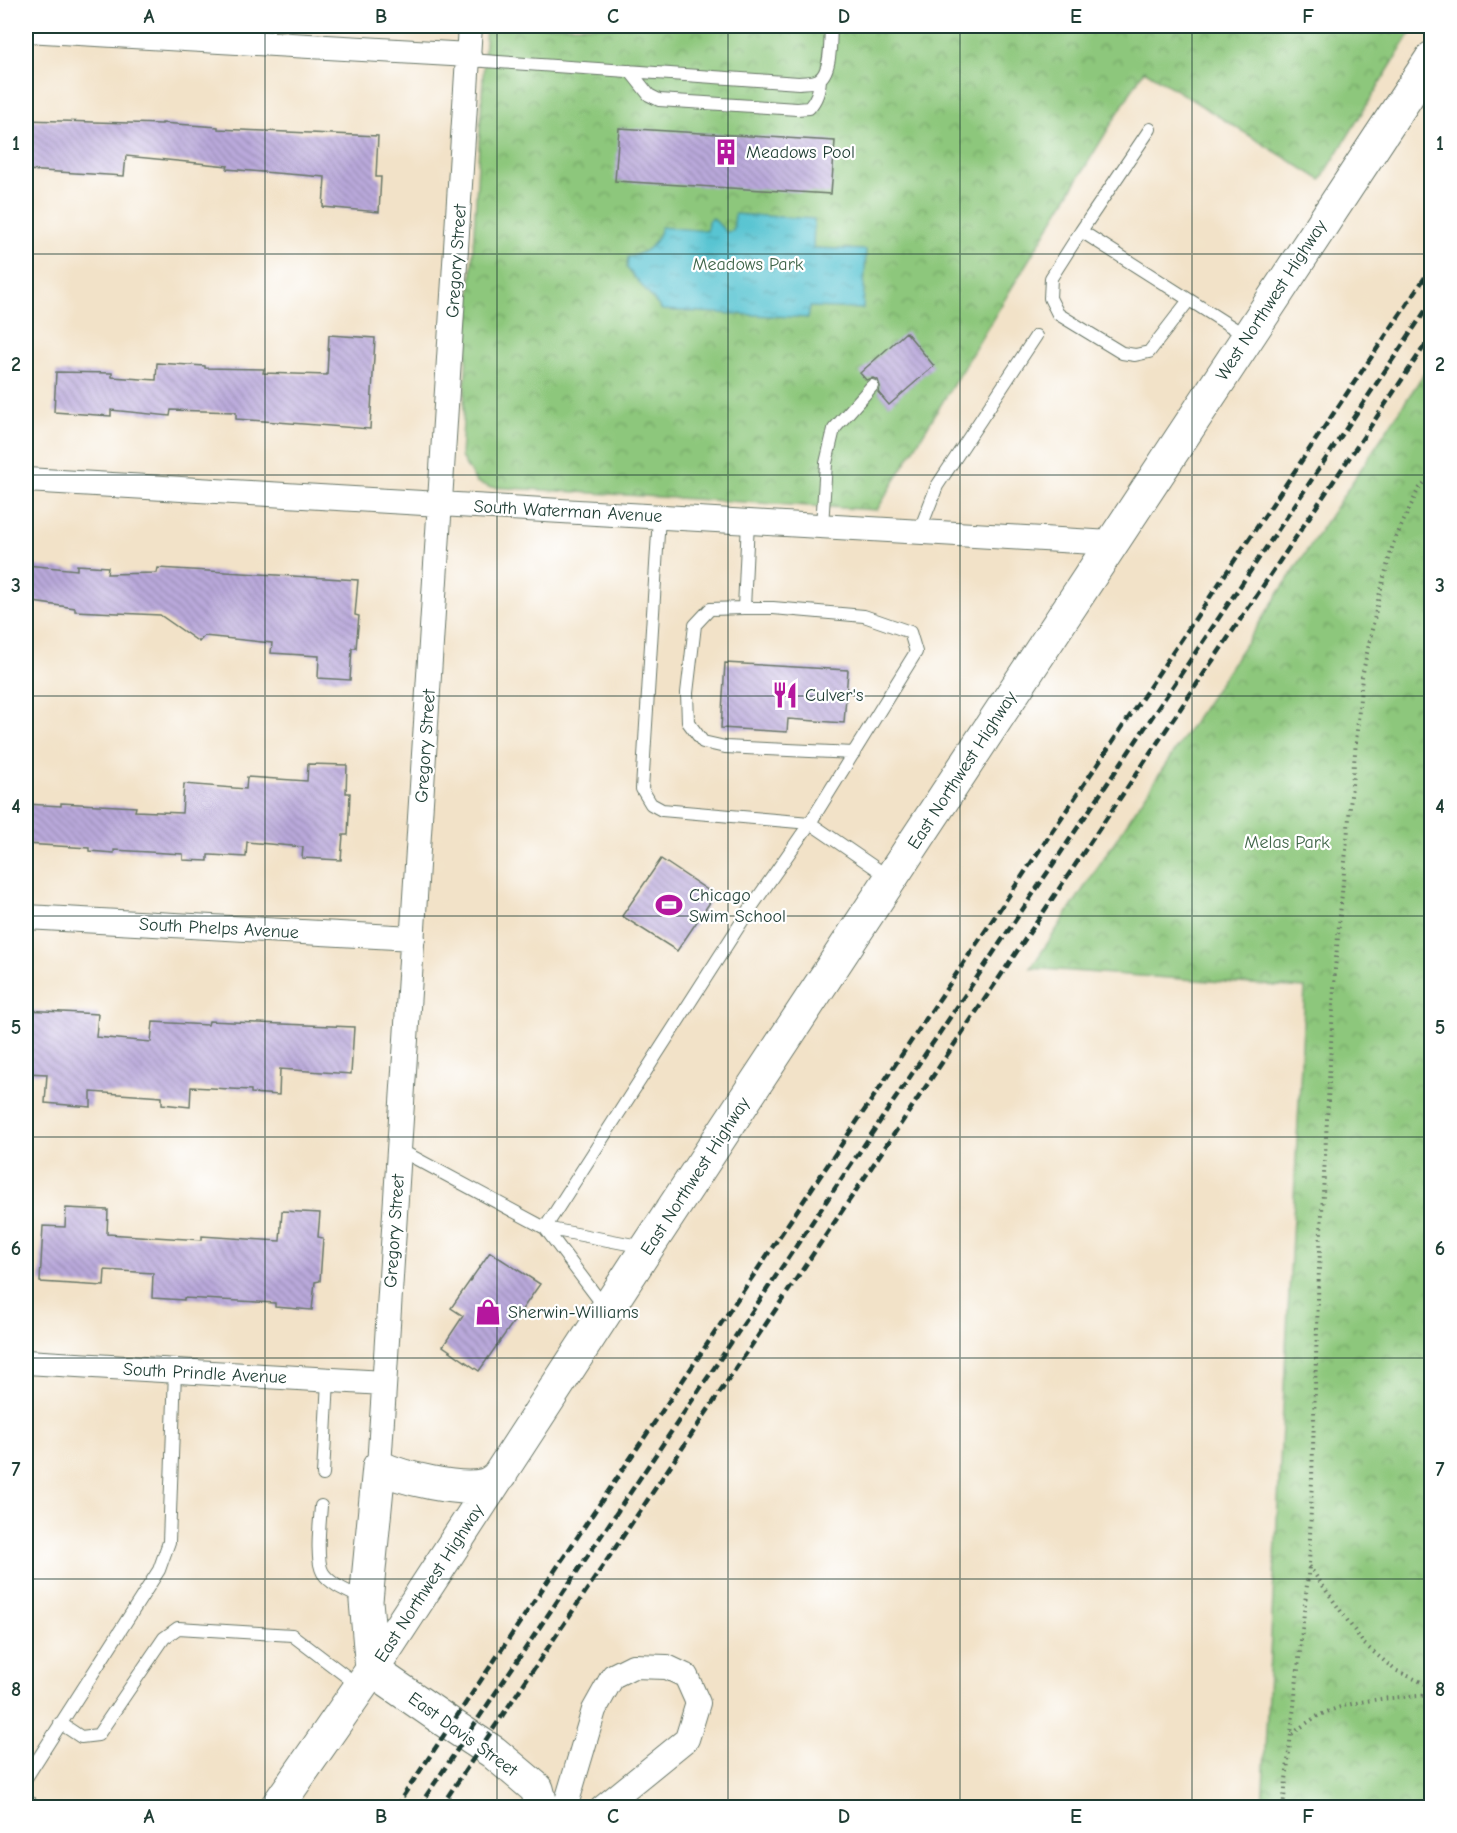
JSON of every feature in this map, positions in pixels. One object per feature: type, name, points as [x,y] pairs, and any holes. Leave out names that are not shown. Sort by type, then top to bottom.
[{"type":"main road","name":"West Northwest Highway","points":[[1111,543],[1431,58]]},
{"type":"main road","name":"East Northwest Highway","points":[[276,1808],[366,1678],[501,1474],[1111,543]]},
{"type":"main road","points":[[366,1678],[366,1601],[379,1467],[413,1479],[462,1486],[486,1485],[501,1474]]},
{"type":"main road","name":"East Davis Street","points":[[366,1678],[450,1724],[493,1752],[537,1790],[542,1808]]},
{"type":"street","name":"Gregory Street","points":[[379,1467],[470,26]]},
{"type":"street","points":[[26,30],[469,57]]},
{"type":"street","name":"South Waterman Avenue","points":[[26,480],[1111,543]]},
{"type":"street","name":"South Phelps Avenue","points":[[26,917],[413,938]]},
{"type":"street","name":"South Prindle Avenue","points":[[26,1362],[384,1383]]},
{"type":"street","points":[[565,1808],[594,1710],[613,1676],[633,1666],[667,1667],[686,1676],[698,1703],[687,1739],[602,1808]]},
{"type":"lane","points":[[630,71],[649,94],[659,100],[809,108],[819,92],[820,80],[826,73],[829,62],[831,26]]},
{"type":"lane","points":[[469,57],[799,83],[820,80]]},
{"type":"lane","points":[[1150,129],[1051,278],[1050,298],[1058,314],[1122,353],[1135,356],[1149,352],[1190,300]]},
{"type":"lane","points":[[1081,231],[1247,337]]},
{"type":"lane","points":[[919,532],[937,486],[1036,336]]},
{"type":"lane","points":[[822,526],[826,463],[834,429],[872,386]]},
{"type":"lane","points":[[659,516],[642,789],[651,804],[662,810],[810,823],[891,878]]},
{"type":"lane","points":[[744,608],[748,522]]},
{"type":"lane","points":[[545,1228],[748,912],[810,823],[854,753],[916,652],[910,632],[864,616],[774,608],[710,609],[695,625],[687,693],[688,722],[703,742],[725,747],[854,753]]},
{"type":"lane","points":[[400,1150],[545,1228],[648,1248]]},
{"type":"lane","points":[[545,1228],[607,1310]]},
{"type":"lane","points":[[26,1778],[159,1570],[169,1542],[175,1371]]},
{"type":"lane","points":[[323,1474],[328,1380]]},
{"type":"lane","points":[[321,1506],[318,1550],[323,1572],[337,1585],[366,1601]]},
{"type":"lane","points":[[60,1723],[81,1737],[98,1735],[164,1638],[178,1628],[291,1635],[366,1678]]},
{"type":"path","points":[[1283,1808],[1309,1566],[1319,1269],[1335,969],[1362,677],[1379,596],[1394,544],[1418,490],[1431,474]]},
{"type":"path","points":[[1309,1566],[1364,1644],[1395,1670],[1431,1687]]},
{"type":"path","points":[[1291,1735],[1317,1716],[1349,1703],[1431,1695]]},
{"type":"green space","name":"Meadows Park","points":[[486,26],[1415,26],[1321,180],[1144,70],[877,510],[489,487],[476,482],[461,457]]},
{"type":"green space","name":"Melas Park","points":[[1431,363],[1431,1807],[1262,1807],[1305,988],[1031,968]]},
{"type":"water","points":[[735,214],[814,219],[813,248],[866,250],[863,309],[810,307],[808,318],[662,310],[627,268],[628,257],[650,247],[661,227],[707,231],[708,221],[713,218],[726,232],[733,231]]},
{"type":"building","points":[[26,120],[162,123],[218,127],[218,129],[378,136],[376,177],[381,177],[379,212],[323,207],[325,177],[227,169],[228,166],[126,156],[124,176],[26,170]]},
{"type":"building","name":"Meadows Pool","points":[[619,128],[835,141],[831,194],[615,181]]},
{"type":"building","points":[[906,332],[934,366],[889,405],[878,392],[880,387],[878,380],[873,378],[866,380],[860,373]]},
{"type":"building","points":[[329,335],[375,338],[370,429],[236,419],[236,412],[171,410],[170,416],[111,410],[111,416],[54,412],[56,372],[112,373],[112,377],[156,380],[157,363],[205,366],[205,368],[264,369],[263,373],[327,375]]},
{"type":"building","points":[[26,565],[77,570],[77,565],[108,567],[107,574],[157,573],[158,568],[358,580],[355,615],[359,616],[356,648],[352,648],[350,680],[318,678],[319,656],[271,653],[272,643],[204,636],[199,642],[160,615],[75,611],[75,608],[26,601]]},
{"type":"building","name":"Culver's","points":[[725,663],[848,670],[844,723],[788,719],[787,732],[721,728]]},
{"type":"building","points":[[308,764],[347,765],[346,793],[350,793],[348,835],[343,835],[341,860],[302,858],[303,847],[247,842],[246,857],[208,855],[208,861],[183,860],[183,854],[114,850],[114,853],[89,851],[89,848],[26,844],[26,804],[61,806],[61,803],[136,807],[135,811],[182,813],[184,784],[246,789],[247,777],[307,781]]},
{"type":"building","name":"Chicago Swim School","points":[[661,859],[715,895],[677,951],[622,916]]},
{"type":"building","points":[[26,1010],[98,1014],[96,1037],[151,1042],[153,1022],[208,1025],[209,1021],[354,1027],[351,1074],[280,1069],[279,1095],[251,1093],[251,1090],[191,1087],[190,1107],[162,1104],[162,1097],[91,1092],[91,1107],[45,1103],[47,1074],[26,1073]]},
{"type":"building","points":[[66,1208],[108,1210],[107,1234],[202,1240],[202,1236],[280,1241],[282,1211],[320,1213],[318,1237],[323,1238],[320,1281],[315,1282],[312,1310],[275,1307],[275,1303],[152,1298],[153,1273],[105,1270],[104,1286],[40,1282],[43,1226],[65,1227]]},
{"type":"building","name":"Sherwin-Williams","points":[[490,1252],[540,1284],[479,1371],[443,1346],[463,1316],[451,1308]]},
{"type":"railway","points":[[395,1808],[1432,267]]},
{"type":"railway","points":[[418,1808],[1432,301]]},
{"type":"railway","points":[[440,1808],[1432,335]]},
{"type":"place","name":"Meadows Pool","points":[[726,152]]},
{"type":"place","name":"Culver's","points":[[785,695]]},
{"type":"place","name":"Chicago Swim School","points":[[669,905]]},
{"type":"place","name":"Sherwin-Williams","points":[[488,1312]]}]
